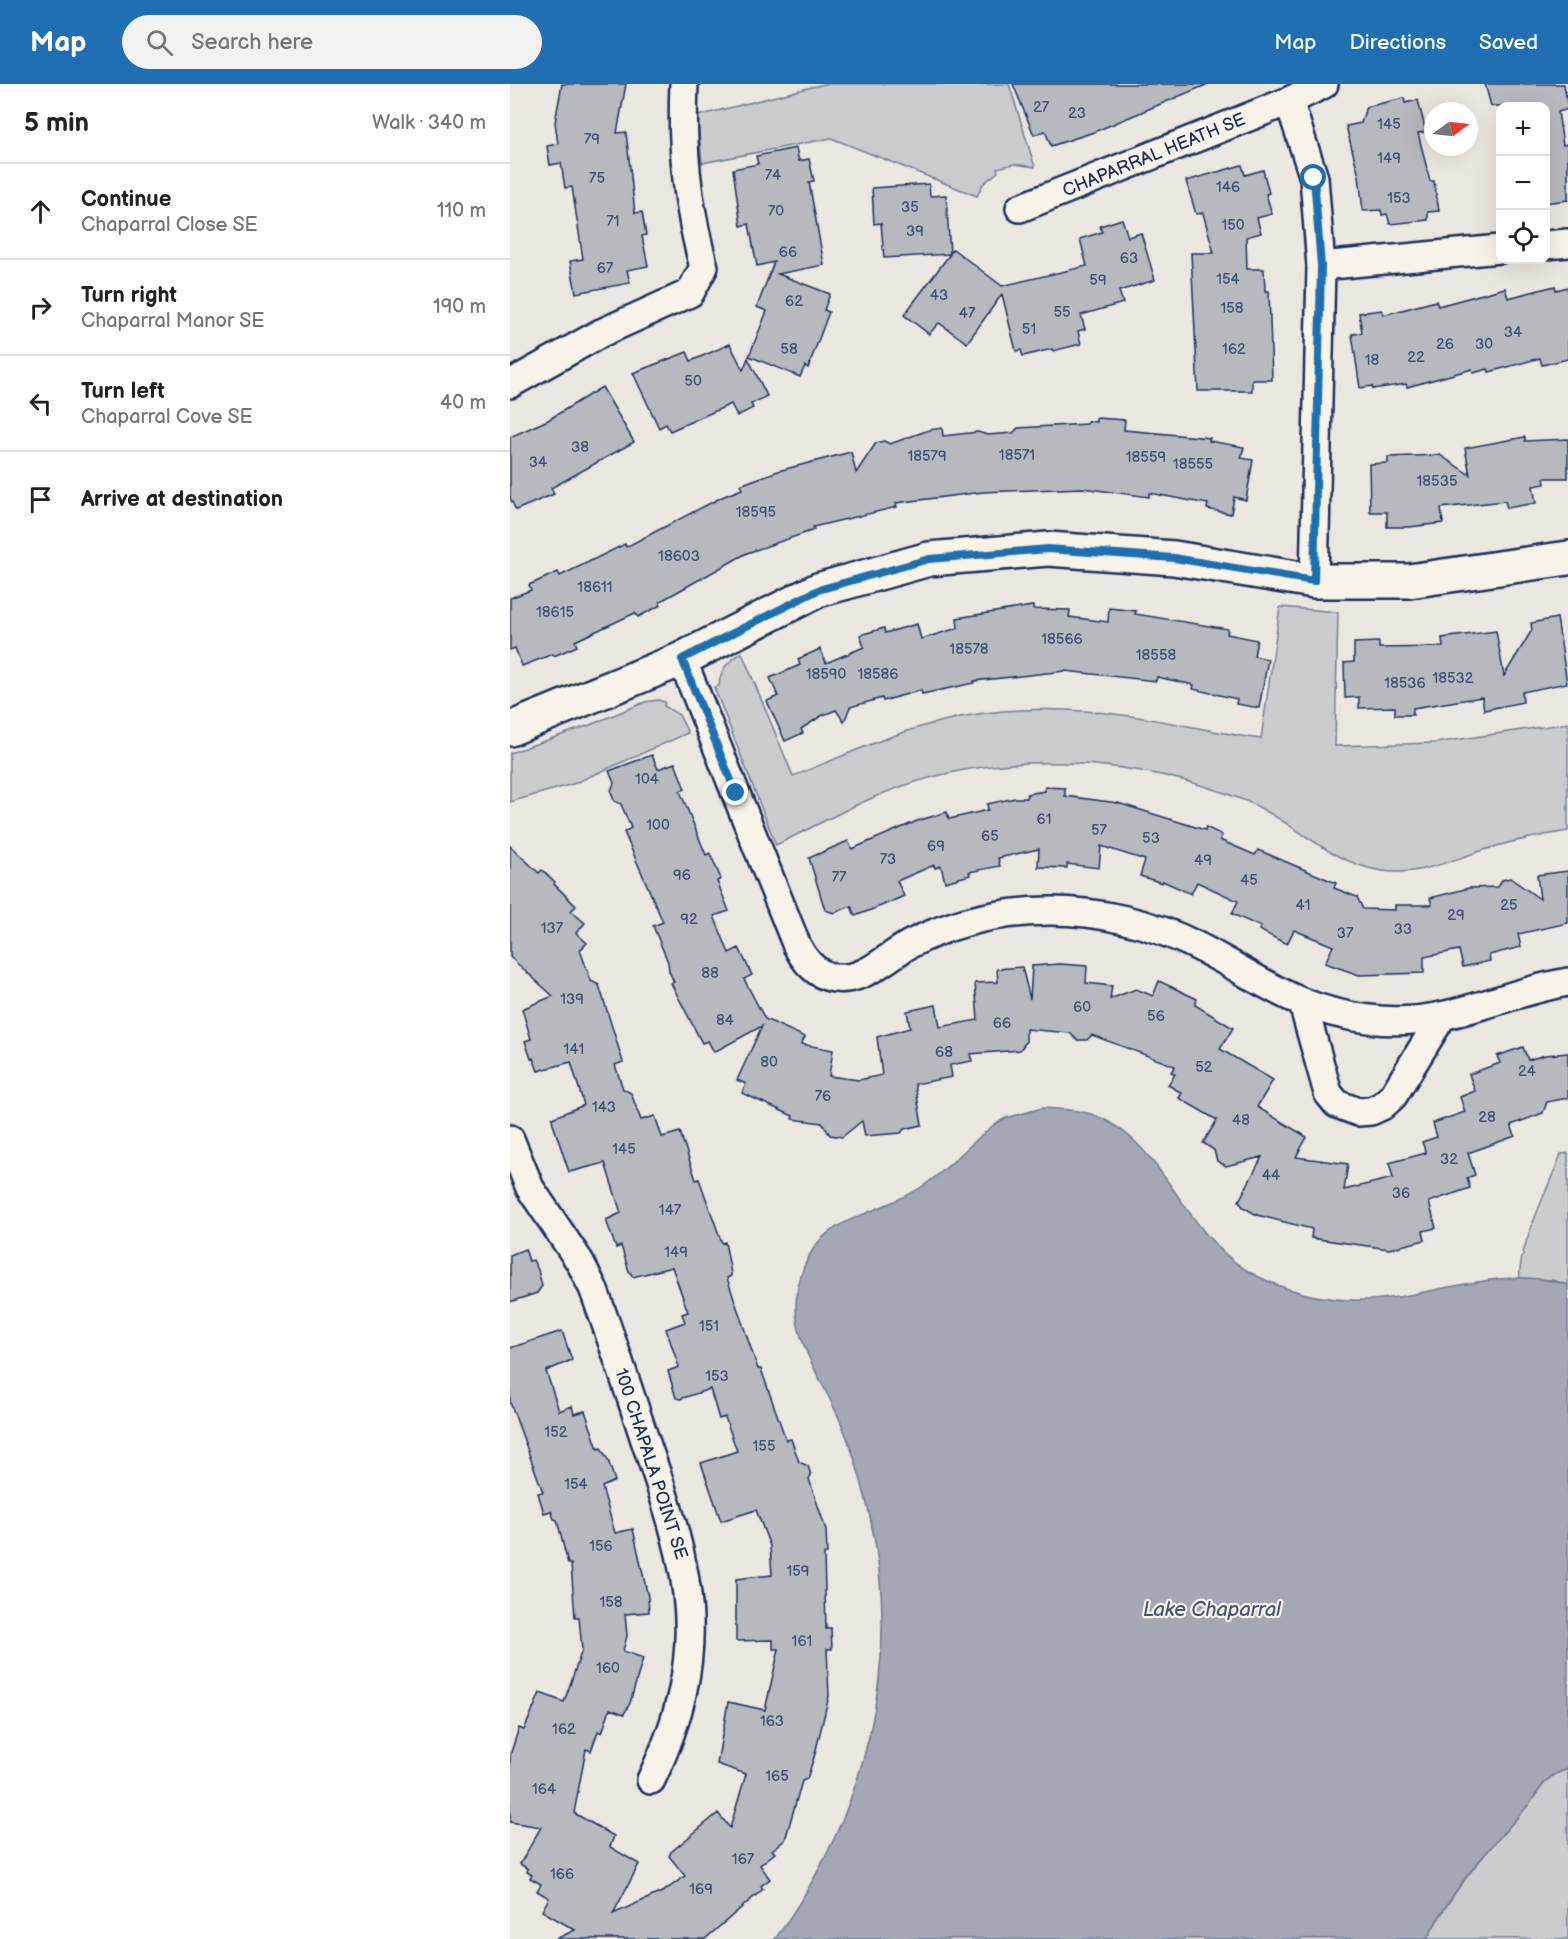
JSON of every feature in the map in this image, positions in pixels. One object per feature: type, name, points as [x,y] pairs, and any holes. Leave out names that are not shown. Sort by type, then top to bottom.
[{"type":"street","points":[[510,384],[601,333],[690,293],[705,267],[691,218],[682,129],[684,84]]},
{"type":"street","name":"CHAPARRAL HEATH SE","points":[[1020,208],[1288,101],[1324,84]]},
{"type":"street","points":[[1288,101],[1314,178],[1321,266],[1314,581]]},
{"type":"street","points":[[1550,245],[1568,243]]},
{"type":"street","points":[[1321,266],[1496,249]]},
{"type":"street","points":[[510,729],[682,659],[818,590],[929,559],[1048,549],[1174,558],[1314,581],[1408,581],[1568,558]]},
{"type":"street","points":[[682,659],[797,946],[811,966],[821,975],[843,978],[860,975],[922,938],[973,920],[1026,912],[1076,912],[1113,917],[1181,939],[1266,987],[1303,1004],[1374,1020],[1441,1018],[1533,990],[1568,982]]},
{"type":"street","points":[[1303,1004],[1328,1093],[1337,1104],[1358,1112],[1377,1109],[1393,1096],[1441,1018]]},
{"type":"street","name":"100 CHAPALA POINT SE","points":[[510,1139],[515,1168],[580,1262],[593,1288],[680,1545],[689,1600],[687,1671],[676,1721],[651,1780]]},
{"type":"shaded area","points":[[824,84],[1009,84],[1035,167],[1014,164],[997,168],[998,172],[983,184],[977,196],[831,138],[702,163],[697,116]]},
{"type":"shaded area","points":[[1280,607],[1338,612],[1335,746],[1435,743],[1568,723],[1568,831],[1532,837],[1426,868],[1412,871],[1383,871],[1346,860],[1263,809],[1206,787],[1120,768],[1032,763],[988,766],[945,774],[903,786],[855,806],[776,845],[714,687],[719,686],[726,666],[742,653],[793,776],[924,726],[966,716],[1013,710],[1107,713],[1261,739]]},
{"type":"shaded area","points":[[658,700],[665,702],[664,706],[679,715],[688,733],[573,784],[510,802],[510,753],[590,725],[645,702]]},
{"type":"shaded area","points":[[1568,1153],[1568,1285],[1552,1280],[1520,1278],[1520,1266],[1535,1217],[1561,1154]]},
{"type":"shaded area","points":[[1568,1769],[1568,1939],[1427,1939],[1448,1903],[1483,1857],[1542,1786],[1552,1776]]},
{"type":"water","name":"Lake Chaparral","points":[[1042,1108],[1085,1112],[1117,1127],[1138,1145],[1157,1167],[1210,1239],[1231,1259],[1257,1276],[1291,1290],[1326,1298],[1361,1300],[1398,1297],[1505,1279],[1547,1280],[1568,1285],[1568,1769],[1552,1776],[1542,1786],[1482,1857],[1448,1903],[1427,1939],[775,1939],[806,1892],[832,1843],[853,1791],[869,1738],[878,1684],[882,1629],[879,1573],[870,1517],[861,1482],[842,1425],[802,1341],[797,1320],[796,1299],[801,1276],[812,1251],[836,1227],[919,1189],[942,1172],[995,1124],[1006,1118]]},
{"type":"building","points":[[562,84],[626,84],[617,133],[626,132],[635,213],[642,212],[646,235],[642,236],[648,266],[627,270],[630,283],[576,293],[570,261],[583,259],[572,187],[565,188],[561,163],[550,165],[547,146],[558,144],[555,122]]},
{"type":"building","points":[[1013,84],[1206,85],[1094,132],[1051,146],[1045,131],[1034,135]]},
{"type":"building","points":[[1485,84],[1564,84],[1568,109],[1558,112],[1563,145],[1568,144],[1568,200],[1550,202],[1550,102],[1496,102],[1496,106],[1491,106]]},
{"type":"building","points":[[1404,98],[1405,103],[1418,100],[1424,132],[1418,133],[1430,181],[1434,181],[1439,211],[1428,212],[1428,220],[1390,224],[1387,214],[1382,215],[1381,210],[1363,211],[1359,176],[1346,126],[1361,123],[1366,107]]},
{"type":"building","points":[[796,148],[799,161],[809,159],[814,181],[809,182],[824,265],[778,274],[830,294],[824,310],[829,312],[808,368],[805,366],[800,377],[749,356],[767,311],[757,307],[774,262],[757,266],[749,224],[741,226],[733,169],[758,164],[756,156]]},
{"type":"building","points":[[1242,165],[1245,175],[1263,170],[1269,193],[1266,194],[1272,214],[1257,218],[1261,233],[1246,237],[1247,269],[1264,269],[1265,291],[1269,291],[1272,380],[1252,380],[1252,391],[1198,391],[1191,253],[1214,253],[1203,213],[1196,214],[1186,181]]},
{"type":"building","points":[[929,184],[930,196],[946,195],[950,253],[953,249],[1002,286],[1087,266],[1080,239],[1102,232],[1100,226],[1122,219],[1128,237],[1141,233],[1155,280],[1119,291],[1123,303],[1081,315],[1085,329],[1078,331],[1081,344],[1053,351],[1052,349],[1023,356],[1021,350],[1016,351],[1002,294],[967,343],[939,323],[929,334],[904,315],[950,254],[884,258],[881,223],[874,224],[872,188]]},
{"type":"building","points":[[1555,286],[1556,290],[1568,287],[1568,359],[1542,365],[1540,358],[1489,372],[1488,369],[1473,373],[1472,369],[1407,387],[1406,384],[1373,389],[1372,386],[1360,388],[1352,334],[1362,333],[1359,313],[1382,310],[1383,315],[1436,301],[1438,306],[1505,288],[1508,298]]},
{"type":"building","points":[[730,344],[743,370],[748,358],[767,396],[751,404],[753,408],[737,416],[731,404],[670,431],[666,424],[659,428],[633,373],[687,352],[691,361]]},
{"type":"building","points":[[602,387],[634,442],[551,488],[554,494],[516,510],[510,498],[510,437],[548,420]]},
{"type":"building","points":[[1096,418],[1125,420],[1124,430],[1210,438],[1209,441],[1244,447],[1241,458],[1253,460],[1246,500],[1234,497],[1231,514],[1207,509],[1208,504],[1149,493],[1149,497],[1082,488],[983,492],[896,503],[897,507],[813,527],[814,530],[747,553],[659,602],[661,605],[638,617],[635,613],[575,641],[577,646],[554,656],[553,654],[522,666],[515,648],[510,650],[510,598],[531,590],[529,585],[558,572],[560,576],[625,544],[626,547],[742,489],[740,485],[778,471],[851,452],[856,473],[876,443],[884,441],[890,444],[929,430],[942,428],[943,436],[978,432],[987,435],[1013,433],[1018,428],[1087,424],[1087,421],[1096,422]]},
{"type":"building","points":[[1525,437],[1525,441],[1568,439],[1568,478],[1544,478],[1545,484],[1533,486],[1536,503],[1507,508],[1505,501],[1441,508],[1443,523],[1409,527],[1387,527],[1387,512],[1370,512],[1369,464],[1388,463],[1388,457],[1440,455],[1470,475],[1465,448]]},
{"type":"building","points":[[1033,606],[1033,609],[1070,610],[1069,617],[1108,622],[1109,608],[1136,611],[1135,614],[1228,629],[1227,634],[1257,640],[1254,656],[1268,659],[1259,708],[1236,704],[1237,699],[1193,689],[1194,685],[1157,677],[1156,681],[1065,671],[974,681],[974,683],[922,694],[921,690],[883,701],[882,698],[850,707],[844,722],[836,710],[821,716],[801,729],[803,733],[785,741],[767,701],[778,696],[770,678],[800,665],[798,659],[820,649],[826,663],[864,647],[860,635],[884,628],[885,633],[917,624],[921,639],[958,628],[957,618]]},
{"type":"building","points":[[1557,618],[1567,683],[1522,692],[1523,702],[1484,710],[1482,697],[1413,708],[1413,715],[1395,715],[1395,707],[1359,708],[1359,697],[1345,698],[1344,663],[1354,662],[1354,643],[1379,642],[1379,648],[1443,647],[1442,638],[1496,631],[1504,676],[1532,630],[1531,623]]},
{"type":"building","points":[[652,755],[658,769],[675,763],[685,789],[680,791],[706,855],[710,853],[721,879],[717,881],[729,911],[714,916],[729,953],[739,948],[752,975],[744,979],[765,1019],[805,1037],[801,1044],[833,1050],[829,1076],[859,1080],[882,1075],[877,1037],[910,1028],[907,1011],[936,1005],[940,1027],[978,1020],[975,983],[998,982],[997,969],[1022,967],[1030,999],[1032,966],[1060,964],[1087,966],[1086,983],[1112,986],[1110,999],[1136,989],[1153,996],[1159,981],[1197,999],[1195,1005],[1233,1028],[1220,1049],[1273,1080],[1257,1107],[1307,1137],[1296,1157],[1348,1164],[1344,1190],[1393,1178],[1389,1163],[1426,1153],[1422,1142],[1437,1137],[1433,1123],[1465,1112],[1460,1097],[1475,1091],[1469,1074],[1500,1063],[1497,1056],[1523,1047],[1528,1060],[1545,1055],[1568,1053],[1568,1098],[1547,1102],[1543,1113],[1511,1125],[1515,1136],[1468,1153],[1475,1175],[1467,1178],[1470,1188],[1429,1202],[1436,1228],[1423,1231],[1425,1240],[1389,1249],[1311,1238],[1312,1229],[1257,1215],[1243,1207],[1239,1201],[1262,1157],[1226,1166],[1217,1161],[1214,1150],[1203,1143],[1217,1120],[1179,1098],[1182,1093],[1168,1085],[1175,1074],[1171,1072],[1175,1066],[1092,1035],[1087,1040],[1077,1040],[1070,1033],[1026,1029],[1026,1042],[1020,1050],[970,1054],[972,1061],[950,1065],[952,1077],[915,1084],[922,1125],[904,1129],[901,1133],[865,1136],[862,1121],[842,1137],[830,1135],[822,1123],[792,1119],[793,1116],[742,1093],[746,1084],[737,1080],[762,1026],[714,1052],[708,1041],[702,1043],[671,983],[674,982],[668,962],[653,926],[663,922],[624,832],[631,828],[621,804],[614,801],[611,791],[614,783],[609,771]]},
{"type":"building","points":[[1045,787],[1065,788],[1065,796],[1118,803],[1205,830],[1206,827],[1222,835],[1220,840],[1255,855],[1258,850],[1336,883],[1334,888],[1357,897],[1363,909],[1395,910],[1395,905],[1432,905],[1430,898],[1469,888],[1498,887],[1502,880],[1510,878],[1540,899],[1537,875],[1568,871],[1568,923],[1518,934],[1521,947],[1489,955],[1490,961],[1463,967],[1459,950],[1424,957],[1424,973],[1359,975],[1325,963],[1333,946],[1294,930],[1287,944],[1259,930],[1261,927],[1232,914],[1238,901],[1197,882],[1191,894],[1163,881],[1162,883],[1140,876],[1145,860],[1101,846],[1099,868],[1067,864],[1067,868],[1038,867],[1039,849],[998,858],[1000,866],[969,872],[970,875],[945,882],[941,866],[935,868],[934,865],[897,881],[904,896],[881,906],[855,916],[851,906],[834,913],[825,910],[809,858],[848,841],[852,849],[917,821],[947,812],[949,819],[988,810],[987,804],[1027,798],[1027,794],[1045,791]]},
{"type":"building","points":[[510,846],[539,873],[542,870],[555,882],[554,884],[576,906],[571,911],[585,923],[576,933],[587,943],[580,950],[591,981],[599,985],[623,1062],[615,1065],[623,1089],[631,1093],[641,1120],[655,1116],[662,1137],[680,1132],[696,1180],[699,1179],[722,1243],[725,1242],[731,1273],[731,1276],[727,1278],[758,1369],[761,1369],[786,1440],[791,1439],[799,1462],[808,1466],[811,1475],[809,1479],[826,1530],[827,1554],[824,1554],[826,1629],[831,1628],[832,1649],[827,1649],[829,1696],[815,1754],[807,1779],[802,1781],[785,1840],[772,1850],[775,1853],[760,1865],[770,1879],[761,1886],[763,1889],[705,1939],[556,1939],[575,1930],[542,1911],[549,1898],[537,1891],[541,1884],[530,1878],[532,1875],[527,1872],[528,1869],[520,1864],[541,1827],[510,1822],[510,1755],[519,1728],[524,1730],[540,1693],[564,1702],[582,1650],[579,1617],[575,1617],[571,1564],[568,1564],[557,1520],[554,1519],[551,1511],[544,1513],[538,1493],[543,1492],[510,1402],[510,1348],[562,1331],[572,1360],[546,1371],[559,1411],[572,1406],[574,1414],[585,1411],[598,1449],[601,1448],[608,1460],[615,1481],[602,1487],[615,1533],[633,1529],[648,1597],[649,1612],[625,1614],[627,1636],[623,1651],[643,1658],[630,1703],[624,1714],[610,1709],[602,1733],[598,1731],[591,1751],[586,1749],[574,1813],[614,1836],[610,1847],[639,1864],[613,1914],[664,1891],[685,1876],[669,1856],[671,1852],[718,1813],[730,1828],[746,1774],[717,1764],[728,1702],[765,1710],[779,1649],[773,1649],[773,1640],[736,1641],[736,1579],[772,1575],[770,1546],[756,1510],[721,1521],[701,1463],[737,1451],[725,1417],[719,1419],[710,1389],[680,1399],[676,1398],[668,1371],[679,1367],[666,1329],[685,1322],[682,1314],[688,1312],[672,1267],[633,1277],[621,1246],[616,1248],[606,1220],[621,1213],[605,1163],[569,1172],[553,1124],[552,1118],[584,1105],[571,1062],[538,1071],[533,1058],[531,1059],[525,1041],[531,1039],[522,1009],[553,996],[510,957]]},
{"type":"building","points":[[525,1249],[529,1261],[533,1260],[538,1270],[542,1286],[537,1293],[510,1302],[510,1255]]},
{"type":"route","points":[[736,793],[682,659],[818,590],[929,559],[1048,549],[1174,558],[1314,581],[1321,266],[1314,178]]}]
